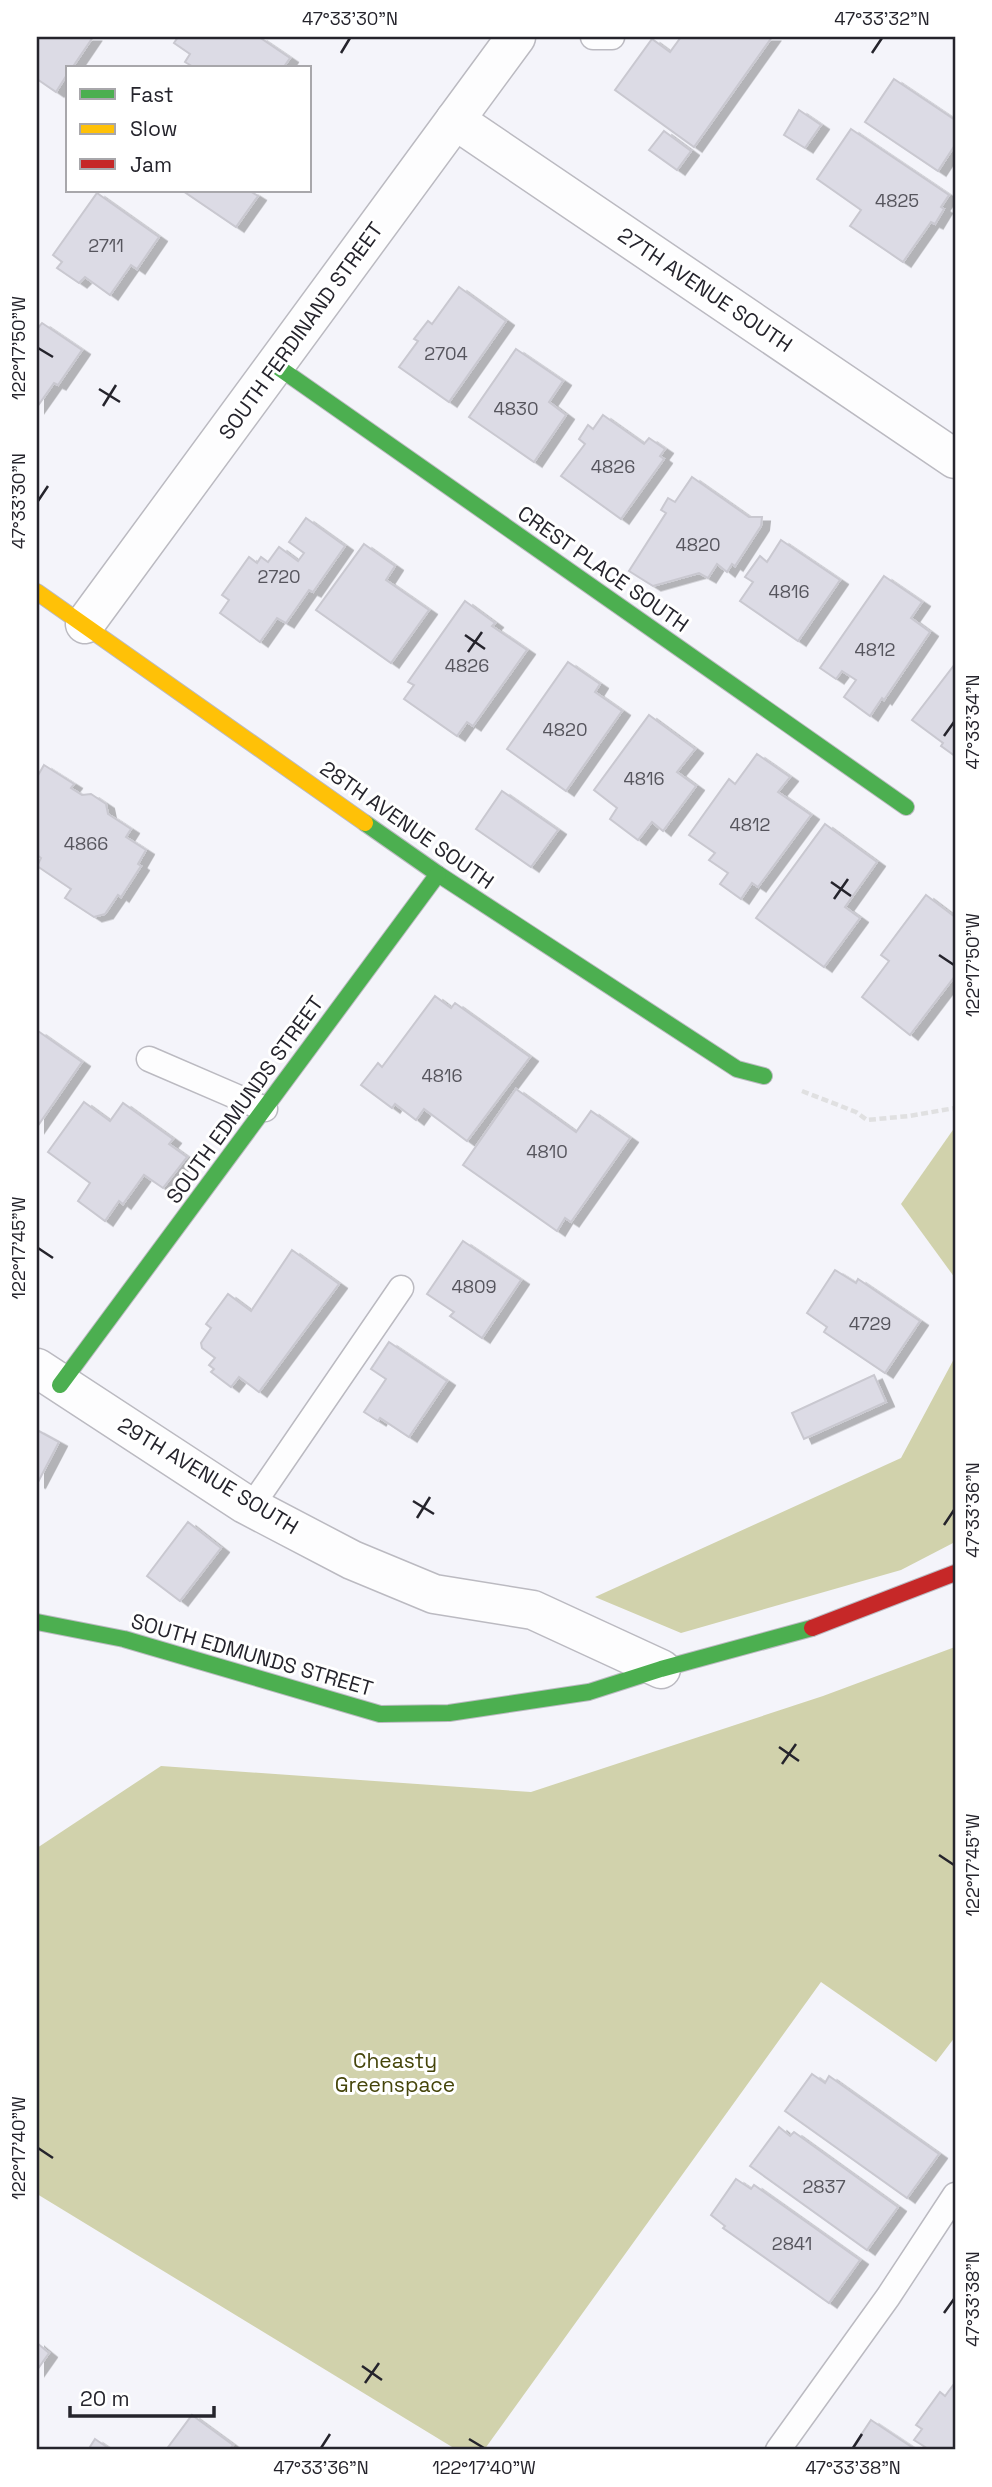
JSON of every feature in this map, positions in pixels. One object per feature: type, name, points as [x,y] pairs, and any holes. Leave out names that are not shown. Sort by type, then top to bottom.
[{"type":"street","name":"SOUTH FERDINAND STREET","points":[[85,624],[516,37]]},
{"type":"street","name":"27TH AVENUE SOUTH","points":[[455,120],[955,459]]},
{"type":"street","name":"CREST PLACE SOUTH","points":[[275,365],[906,807]]},
{"type":"street","name":"28TH AVENUE SOUTH","points":[[37,592],[438,874],[737,1069],[764,1076]]},
{"type":"street","name":"SOUTH EDMUNDS STREET","points":[[49,1376],[265,1109],[438,874]]},
{"type":"street","name":"29TH AVENUE SOUTH","points":[[49,1376],[251,1507],[352,1560],[434,1594],[533,1611],[661,1669]]},
{"type":"street","name":"SOUTH EDMUNDS STREET","points":[[37,1622],[124,1639],[380,1714],[449,1713],[589,1692],[661,1669],[817,1627],[955,1573]]},
{"type":"lane","points":[[593,37],[612,37]]},
{"type":"lane","points":[[149,1059],[265,1109]]},
{"type":"lane","points":[[251,1507],[401,1288]]},
{"type":"lane","points":[[778,2450],[888,2297],[955,2195]]},
{"type":"path","points":[[764,1076],[856,1112],[867,1119],[909,1116],[955,1108]]},
{"type":"green space","points":[[955,1127],[955,1278],[901,1204]]},
{"type":"green space","points":[[955,1357],[955,1542],[901,1570],[681,1633],[595,1597],[901,1458]]},
{"type":"green space","name":"Cheasty Greenspace","points":[[955,1647],[955,2037],[936,2062],[821,1982],[484,2450],[457,2450],[37,2194],[37,1848],[161,1766],[531,1792],[823,1696]]},
{"type":"building","points":[[37,37],[93,37],[73,66],[66,66],[66,76],[56,92],[37,79]]},
{"type":"building","points":[[178,37],[259,37],[290,58],[284,66],[192,66],[185,62],[190,54],[174,43]]},
{"type":"building","points":[[681,37],[772,37],[694,147],[615,90],[652,39],[670,52]]},
{"type":"building","points":[[894,79],[955,120],[955,145],[938,171],[865,122]]},
{"type":"building","points":[[799,110],[821,125],[805,148],[784,135]]},
{"type":"building","points":[[851,129],[949,195],[935,224],[931,222],[903,262],[850,226],[861,210],[817,179]]},
{"type":"building","points":[[664,131],[691,151],[677,170],[649,150]]},
{"type":"building","points":[[184,192],[252,192],[258,196],[236,227]]},
{"type":"building","points":[[97,193],[159,237],[137,269],[131,265],[110,295],[85,277],[79,283],[57,268],[62,262],[53,255]]},
{"type":"building","points":[[459,287],[506,321],[449,402],[399,367],[418,341],[414,339],[428,321],[432,324]]},
{"type":"building","points":[[42,323],[82,350],[58,385],[54,383],[37,407],[37,329]]},
{"type":"building","points":[[516,349],[563,381],[549,402],[566,415],[534,462],[469,417]]},
{"type":"building","points":[[603,415],[644,444],[649,438],[665,449],[660,456],[664,459],[621,519],[561,476],[585,444],[579,439],[588,425],[593,429]]},
{"type":"building","points":[[692,477],[749,517],[762,517],[761,526],[735,566],[732,564],[727,572],[717,564],[708,578],[699,573],[653,586],[629,571],[666,513],[661,510],[668,498],[675,502]]},
{"type":"building","points":[[306,518],[345,546],[313,592],[309,590],[286,623],[277,618],[260,642],[220,613],[229,600],[222,595],[249,557],[257,563],[261,557],[268,562],[279,547],[298,561],[304,553],[289,542]]},
{"type":"building","points":[[781,540],[840,580],[798,641],[740,601],[753,582],[745,577],[760,556],[767,562]]},
{"type":"building","points":[[364,544],[395,566],[386,580],[429,610],[391,663],[316,610]]},
{"type":"building","points":[[884,576],[922,602],[911,618],[930,632],[870,716],[844,697],[856,680],[842,671],[836,679],[820,668]]},
{"type":"building","points":[[465,601],[495,623],[492,626],[527,650],[473,726],[467,722],[457,736],[404,699],[414,685],[408,682]]},
{"type":"building","points":[[568,662],[600,684],[595,692],[622,711],[566,791],[507,749]]},
{"type":"building","points":[[955,664],[955,756],[941,746],[943,743],[912,720]]},
{"type":"building","points":[[649,715],[695,749],[677,772],[696,786],[663,831],[652,822],[638,840],[610,819],[617,808],[594,790]]},
{"type":"building","points":[[757,754],[790,777],[778,792],[811,815],[758,887],[752,883],[741,899],[720,884],[728,873],[709,860],[715,853],[689,835],[729,779],[735,784]]},
{"type":"building","points":[[44,765],[74,784],[71,788],[82,795],[91,794],[106,804],[108,814],[131,829],[126,837],[146,850],[138,864],[141,866],[121,897],[118,895],[105,914],[94,917],[65,898],[71,889],[37,866],[41,858],[37,855],[37,777]]},
{"type":"building","points":[[502,791],[558,830],[531,867],[476,829]]},
{"type":"building","points":[[825,824],[877,862],[845,907],[860,918],[824,967],[756,918]]},
{"type":"building","points":[[926,895],[955,917],[955,976],[910,1035],[862,997],[889,961],[881,955]]},
{"type":"building","points":[[435,996],[451,1008],[455,1003],[530,1057],[467,1141],[424,1109],[416,1120],[395,1104],[392,1108],[361,1085],[378,1063],[382,1067]]},
{"type":"building","points":[[37,1032],[82,1062],[37,1127]]},
{"type":"building","points":[[516,1089],[576,1132],[591,1111],[630,1138],[571,1222],[565,1218],[557,1231],[463,1165]]},
{"type":"building","points":[[84,1102],[110,1121],[123,1103],[173,1139],[169,1144],[187,1157],[163,1188],[144,1175],[123,1204],[119,1201],[105,1221],[78,1201],[90,1183],[48,1152]]},
{"type":"building","points":[[463,1241],[521,1280],[482,1338],[450,1316],[454,1312],[427,1294]]},
{"type":"building","points":[[292,1250],[339,1284],[259,1392],[239,1377],[231,1387],[211,1372],[214,1369],[209,1365],[215,1358],[202,1348],[201,1343],[211,1328],[206,1324],[228,1294],[251,1311]]},
{"type":"building","points":[[835,1270],[856,1283],[858,1279],[920,1321],[885,1373],[824,1332],[827,1327],[807,1313]]},
{"type":"building","points":[[389,1342],[447,1381],[409,1437],[380,1418],[378,1421],[364,1412],[386,1379],[371,1369]]},
{"type":"building","points":[[874,1375],[886,1402],[804,1439],[792,1413]]},
{"type":"building","points":[[37,1430],[59,1442],[37,1484]]},
{"type":"building","points":[[188,1522],[221,1548],[180,1601],[147,1576]]},
{"type":"building","points":[[812,2074],[825,2083],[829,2076],[939,2154],[907,2198],[785,2111]]},
{"type":"building","points":[[779,2127],[790,2136],[794,2132],[898,2207],[867,2250],[750,2166]]},
{"type":"building","points":[[736,2179],[751,2189],[754,2185],[860,2260],[829,2303],[723,2228],[725,2226],[711,2215]]},
{"type":"building","points":[[37,2343],[49,2353],[37,2370]]},
{"type":"building","points":[[954,2384],[955,2450],[930,2450],[914,2440],[922,2429],[916,2425],[940,2392],[945,2396]]},
{"type":"building","points":[[192,2415],[233,2445],[229,2450],[166,2450]]},
{"type":"building","points":[[871,2420],[916,2450],[851,2450]]},
{"type":"building","points":[[95,2439],[111,2450],[88,2450]]},
{"type":"traffic: fast","points":[[275,365],[906,807]]},
{"type":"traffic: fast","points":[[365,823],[438,874],[737,1069],[764,1076]]},
{"type":"traffic: fast","points":[[60,1385],[438,874]]},
{"type":"traffic: fast","points":[[37,1622],[124,1639],[380,1714],[449,1713],[589,1692],[661,1669],[812,1628]]},
{"type":"traffic: slow","points":[[37,592],[365,823]]},
{"type":"traffic: jam","points":[[812,1628],[955,1573]]}]
